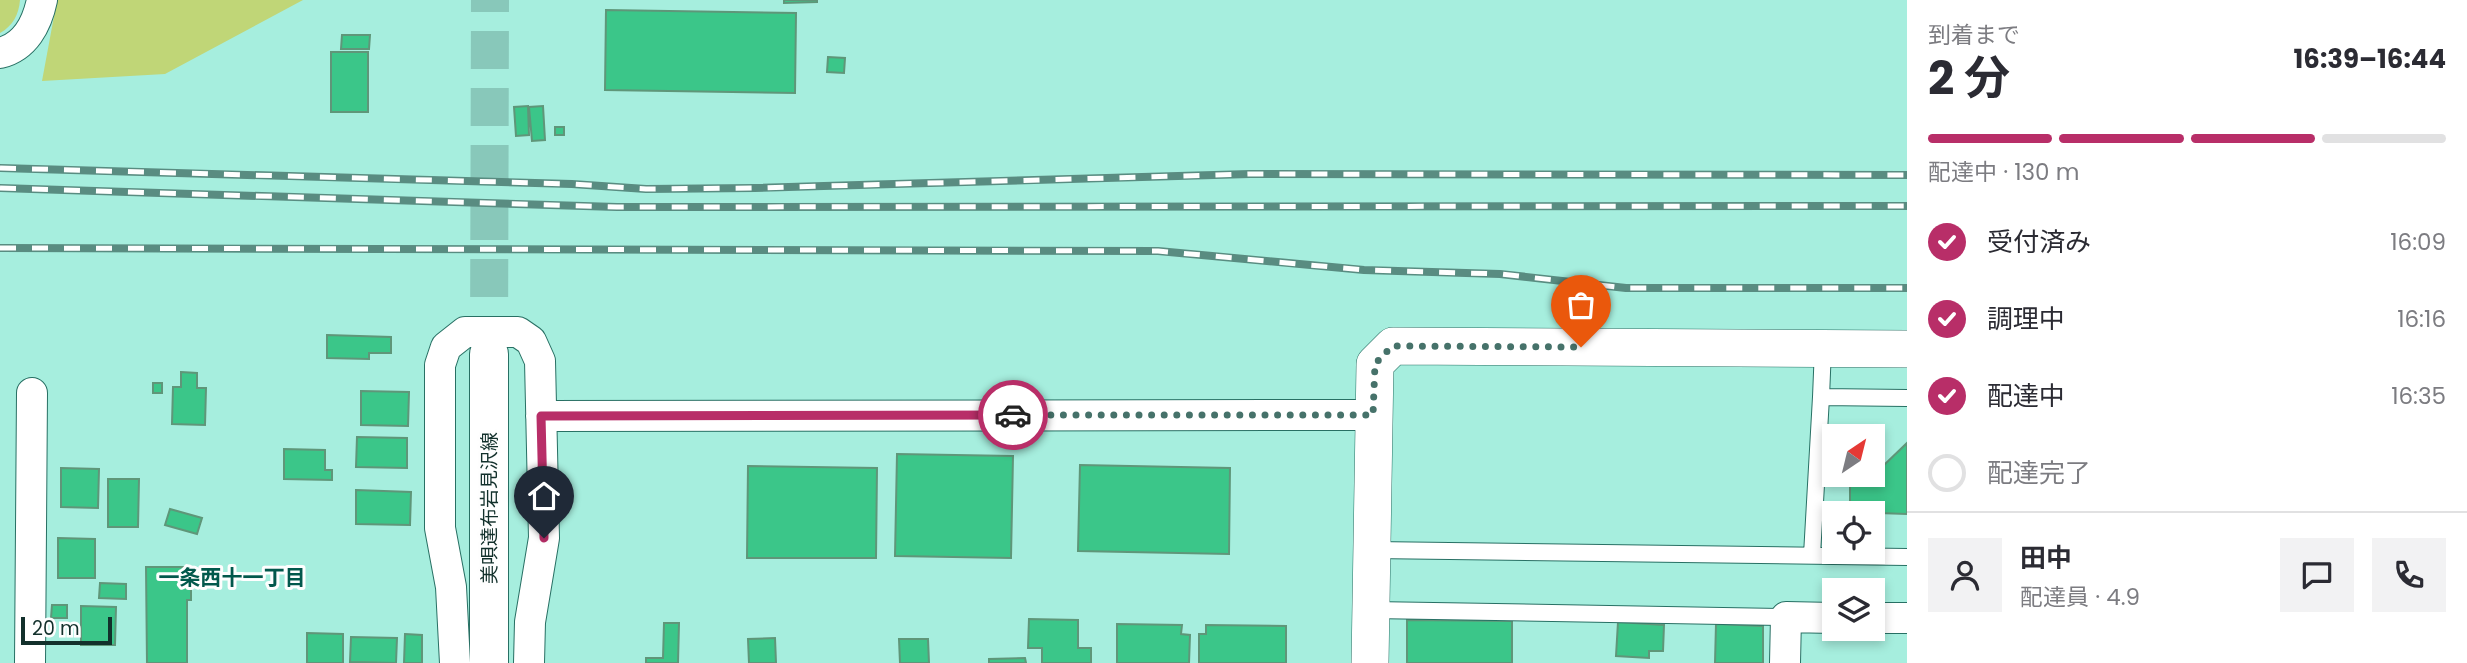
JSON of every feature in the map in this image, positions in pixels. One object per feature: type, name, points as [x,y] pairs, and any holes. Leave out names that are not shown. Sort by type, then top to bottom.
[{"type":"main road","name":"美唄達布岩見沢線","points":[[489,354],[489,663]]},
{"type":"street","points":[[0,53],[16,47],[27,37],[42,0]]},
{"type":"street","points":[[455,663],[451,587],[440,528],[440,365],[446,347],[465,332],[518,331],[531,341],[540,361],[544,538],[530,622],[529,663]]},
{"type":"street","points":[[1370,663],[1375,364],[1392,346],[1907,349]]},
{"type":"street","points":[[30,663],[32,393]]},
{"type":"street","points":[[541,416],[1373,415]]},
{"type":"street","points":[[1785,663],[1786,617],[1822,618]]},
{"type":"street","points":[[1885,618],[1907,618]]},
{"type":"lane","points":[[1812,555],[1823,348]]},
{"type":"lane","points":[[1821,397],[1907,398]]},
{"type":"lane","points":[[1373,550],[1907,557]]},
{"type":"lane","points":[[1372,610],[1786,617]]},
{"type":"green space","points":[[0,0],[20,0],[14,19],[0,33]]},
{"type":"green space","points":[[57,0],[303,0],[165,74],[42,81]]},
{"type":"building","points":[[784,0],[817,0],[817,2],[784,3]]},
{"type":"building","points":[[606,10],[796,13],[795,93],[605,90]]},
{"type":"building","points":[[342,35],[370,35],[369,49],[341,49]]},
{"type":"building","points":[[331,52],[368,52],[368,112],[331,112]]},
{"type":"building","points":[[828,57],[845,58],[844,73],[827,72]]},
{"type":"building","points":[[528,106],[529,135],[516,136],[514,107]]},
{"type":"building","points":[[543,106],[545,140],[532,141],[529,107]]},
{"type":"building","points":[[555,127],[564,127],[564,135],[555,135]]},
{"type":"building","points":[[327,335],[391,337],[391,353],[369,353],[369,359],[327,358]]},
{"type":"building","points":[[181,372],[197,373],[197,388],[206,388],[205,425],[172,424],[173,387],[181,387]]},
{"type":"building","points":[[153,383],[162,383],[162,393],[153,393]]},
{"type":"building","points":[[361,391],[409,392],[408,426],[361,425]]},
{"type":"building","points":[[357,437],[407,438],[407,468],[356,467]]},
{"type":"building","points":[[1907,443],[1907,514],[1885,513],[1885,501],[1850,501],[1850,487],[1885,487],[1885,464]]},
{"type":"building","points":[[284,449],[325,450],[325,470],[332,470],[332,480],[284,479]]},
{"type":"building","points":[[897,454],[1013,456],[1011,558],[895,556]]},
{"type":"building","points":[[1080,465],[1230,468],[1229,554],[1078,551]]},
{"type":"building","points":[[748,466],[877,468],[876,558],[747,558]]},
{"type":"building","points":[[61,468],[99,469],[98,508],[61,507]]},
{"type":"building","points":[[108,479],[139,479],[138,527],[108,527]]},
{"type":"building","points":[[356,490],[411,492],[410,525],[356,524]]},
{"type":"building","points":[[170,509],[202,518],[197,534],[165,525]]},
{"type":"building","points":[[58,538],[95,539],[95,578],[58,578]]},
{"type":"building","points":[[146,567],[191,567],[191,600],[187,600],[187,663],[147,663]]},
{"type":"building","points":[[100,583],[126,584],[126,599],[99,598]]},
{"type":"building","points":[[52,605],[67,605],[67,618],[51,618]]},
{"type":"building","points":[[81,606],[116,607],[115,645],[81,645]]},
{"type":"building","points":[[1029,619],[1078,620],[1078,648],[1091,648],[1091,663],[1042,663],[1042,648],[1028,648]]},
{"type":"building","points":[[1407,620],[1512,621],[1512,663],[1407,663]]},
{"type":"building","points":[[1618,622],[1664,625],[1663,651],[1649,651],[1649,658],[1616,656]]},
{"type":"building","points":[[664,623],[679,623],[678,663],[646,663],[646,658],[663,658]]},
{"type":"building","points":[[1117,624],[1182,625],[1181,634],[1190,635],[1189,663],[1117,663]]},
{"type":"building","points":[[1716,624],[1763,626],[1763,663],[1715,663]]},
{"type":"building","points":[[1206,625],[1286,626],[1286,663],[1199,663],[1199,634],[1206,634]]},
{"type":"building","points":[[307,633],[343,634],[343,663],[307,663]]},
{"type":"building","points":[[405,634],[422,635],[422,663],[404,663]]},
{"type":"building","points":[[351,637],[397,638],[396,663],[350,662]]},
{"type":"building","points":[[775,638],[776,663],[749,663],[748,639]]},
{"type":"building","points":[[899,639],[928,639],[929,663],[900,663]]},
{"type":"building","points":[[1025,658],[1026,663],[989,663],[989,659]]},
{"type":"tunnel","points":[[489,354],[490,0]]},
{"type":"railway","points":[[0,168],[572,184],[646,189],[1250,174],[1907,175]]},
{"type":"railway","points":[[0,188],[617,207],[1907,206]]},
{"type":"railway","points":[[0,248],[1158,251],[1364,270],[1500,274],[1626,288],[1907,288]]},
{"type":"way so far","points":[[1013,415],[1373,415],[1375,364],[1392,346],[1581,347]]},
{"type":"district","name":"一条西十一丁目","points":[[232,577]]},
{"type":"route","points":[[544,538],[541,416],[1013,415]]}]
